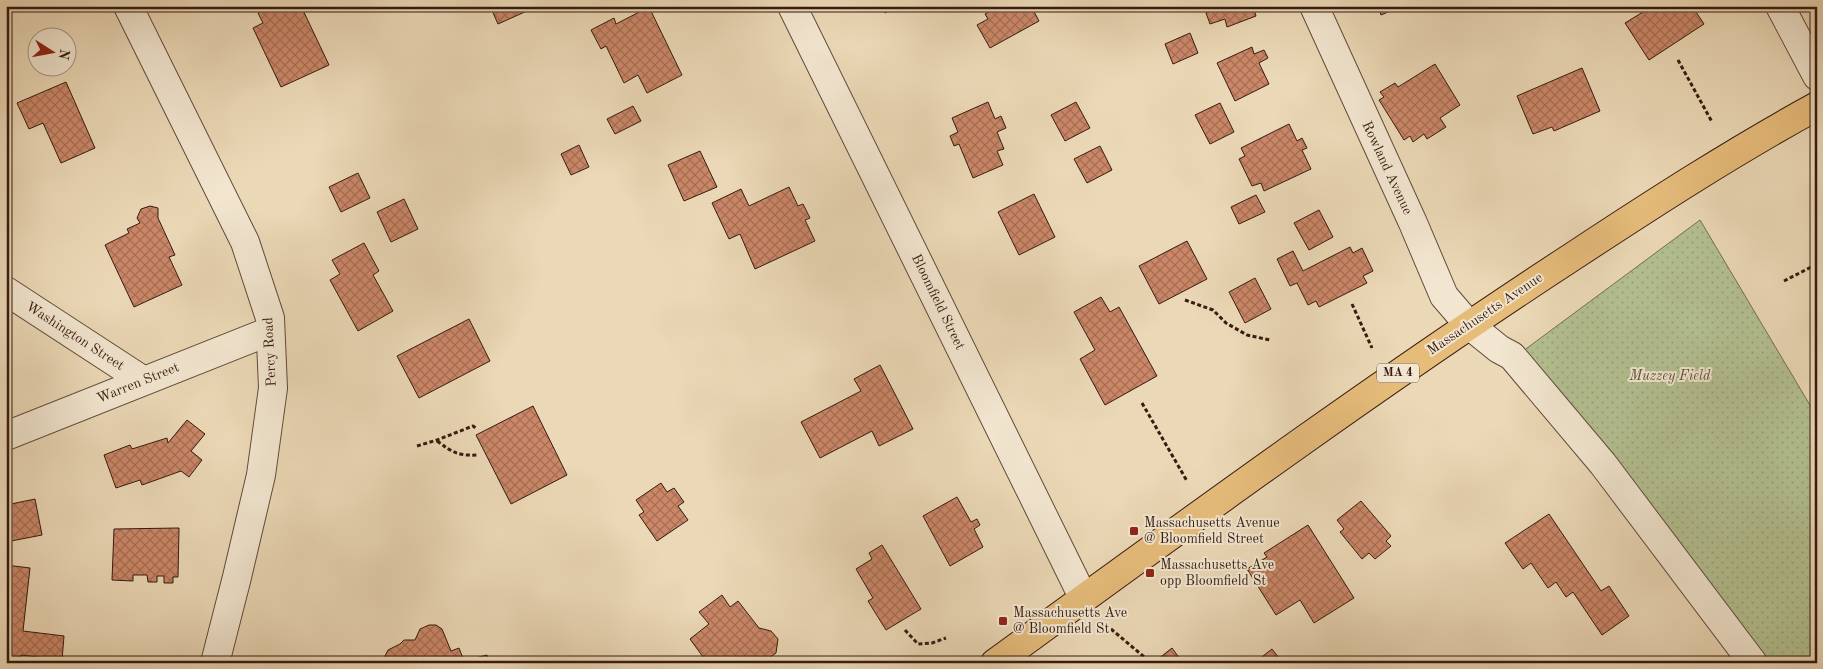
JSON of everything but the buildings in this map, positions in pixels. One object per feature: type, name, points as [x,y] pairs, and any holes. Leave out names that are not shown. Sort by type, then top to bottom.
[{"type":"main road","name":"Massachusetts Avenue","points":[[995,663],[1353,404],[1468,324],[1725,158],[1817,106]]},
{"type":"street","name":"Percy Road","points":[[128,6],[245,242],[270,318],[273,388],[261,475],[215,663]]},
{"type":"street","name":"Bloomfield Street","points":[[792,6],[1084,599]]},
{"type":"street","name":"Rowland Avenue","points":[[1314,6],[1413,223],[1444,296],[1468,324],[1499,349],[1512,356],[1597,457],[1753,663]]},
{"type":"street","points":[[1780,6],[1817,76]]},
{"type":"street","name":"Washington Street","points":[[6,291],[144,381]]},
{"type":"street","name":"Warren Street","points":[[6,436],[270,330]]},
{"type":"path","points":[[1678,60],[1712,122]]},
{"type":"path","points":[[1784,281],[1817,264]]},
{"type":"path","points":[[1184,300],[1213,310],[1226,323],[1248,335],[1270,340]]},
{"type":"path","points":[[1352,304],[1372,348]]},
{"type":"path","points":[[1142,403],[1186,481]]},
{"type":"path","points":[[416,446],[473,426],[477,430]]},
{"type":"path","points":[[437,440],[451,451],[462,456],[477,455]]},
{"type":"path","points":[[1110,629],[1149,661]]},
{"type":"path","points":[[905,630],[918,644],[932,643],[946,638]]},
{"type":"green space","name":"Muzzey Field","points":[[1700,220],[1817,417],[1817,663],[1763,663],[1519,354]]},
{"type":"place","name":"Massachusetts Avenue @ Bloomfield Street","points":[[1134,531]]},
{"type":"place","name":"Massachusetts Ave opp Bloomfield St","points":[[1150,573]]},
{"type":"place","name":"Massachusetts Ave @ Bloomfield St","points":[[1003,621]]}]
